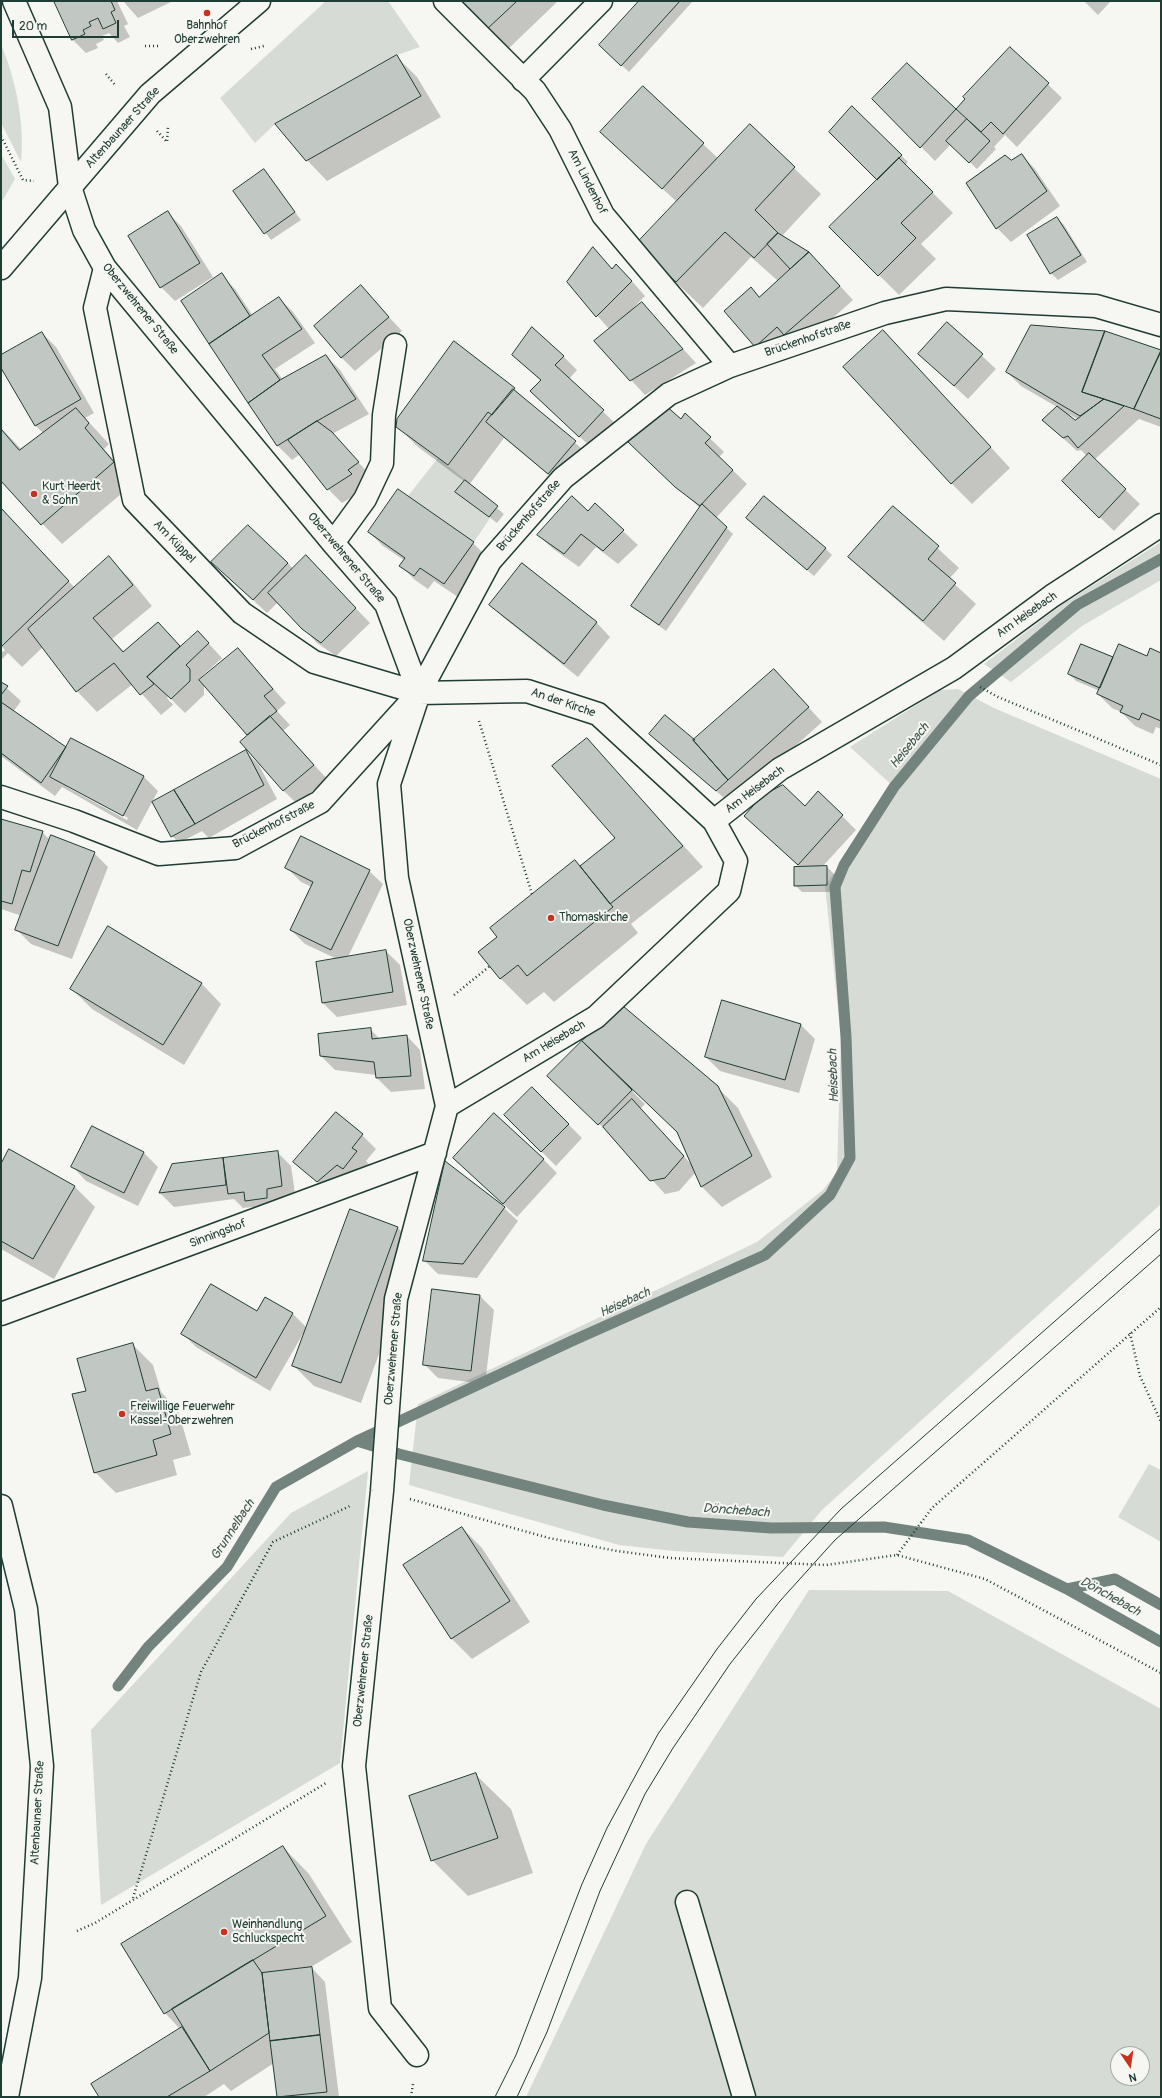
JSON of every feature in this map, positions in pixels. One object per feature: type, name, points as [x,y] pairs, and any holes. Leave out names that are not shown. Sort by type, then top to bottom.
[{"type":"street","name":"Oberzwehrener Straße","points":[[14,1],[60,107],[70,187],[84,230],[105,268],[332,543],[386,604],[419,694],[389,784],[397,878],[447,1106],[396,1299],[382,1491],[354,1766],[380,2008],[417,2055]]},
{"type":"street","name":"Altenbaunaer Straße","points":[[1,268],[150,94],[259,1]]},
{"type":"street","name":"Am Lindenhof","points":[[444,1],[534,91],[560,128],[603,216],[730,366]]},
{"type":"street","points":[[523,80],[602,1]]},
{"type":"street","name":"Am Küppel","points":[[105,268],[96,308],[134,500],[242,612],[314,662],[419,694]]},
{"type":"street","name":"Brückenhofstraße","points":[[1,797],[74,821],[158,854],[235,848],[320,802],[419,694],[490,561],[563,478],[669,394],[730,366],[878,316],[946,299],[1096,306],[1161,326]]},
{"type":"street","points":[[332,543],[365,499],[382,462],[384,415],[395,345]]},
{"type":"street","name":"Am Heisebach","points":[[447,1106],[596,1016],[729,892],[736,861],[714,821],[780,769],[954,668],[1052,596],[1161,525]]},
{"type":"street","name":"An der Kirche","points":[[419,694],[527,691],[598,714],[714,821]]},
{"type":"street","name":"Sinningshof","points":[[1,1314],[435,1153]]},
{"type":"street","name":"Altenbaunaer Straße","points":[[1,1506],[26,1609],[42,1766],[30,1978],[6,2097]]},
{"type":"street","points":[[687,1902],[744,2097]]},
{"type":"path","points":[[144,46],[165,46]]},
{"type":"path","points":[[244,51],[264,46]]},
{"type":"path","points":[[1,136],[23,180]]},
{"type":"path","points":[[979,686],[998,697],[1161,765]]},
{"type":"path","points":[[470,692],[532,894]]},
{"type":"path","points":[[427,1016],[490,966]]},
{"type":"path","points":[[897,1555],[932,1508],[1130,1332],[1161,1307]]},
{"type":"path","points":[[1130,1332],[1140,1376],[1161,1422]]},
{"type":"path","points":[[133,1898],[201,1672],[273,1542],[382,1491],[549,1538],[617,1552],[670,1558],[826,1565],[897,1555],[985,1579],[1161,1673]]},
{"type":"path","points":[[77,1931],[95,1923],[133,1898],[354,1766]]},
{"type":"shaded area","points":[[326,1],[388,1],[420,47],[397,55],[275,124],[255,143],[220,98]]},
{"type":"shaded area","points":[[1,44],[11,73],[18,102],[22,132],[21,162],[1,123]]},
{"type":"shaded area","points":[[1,154],[15,179],[1,203]]},
{"type":"shaded area","points":[[438,458],[498,506],[474,542],[408,496]]},
{"type":"shaded area","points":[[1161,542],[1161,580],[1082,626],[1011,682],[984,664],[1060,606]]},
{"type":"shaded area","points":[[958,689],[994,708],[1161,779],[1161,1204],[822,1510],[783,1557],[674,1551],[619,1545],[409,1485],[418,1404],[757,1242],[823,1190],[837,1172],[841,1037],[825,886],[894,787],[850,747],[940,690]]},
{"type":"shaded area","points":[[1149,1464],[1161,1470],[1161,1542],[1118,1517]]},
{"type":"shaded area","points":[[368,1471],[340,1763],[101,1905],[91,1730],[291,1513]]},
{"type":"shaded area","points":[[809,1590],[948,1591],[1161,1709],[1161,2097],[526,2097],[646,1844]]},
{"type":"building","points":[[54,1],[111,1],[115,10],[111,12],[116,23],[103,29],[98,18],[89,22],[91,26],[83,30],[85,34],[72,40]]},
{"type":"building","points":[[458,1],[517,1],[486,30]]},
{"type":"building","points":[[639,1],[680,1],[621,66],[599,45]]},
{"type":"building","points":[[1010,47],[1049,83],[1003,134],[991,122],[981,132],[956,109],[965,99],[963,97]]},
{"type":"building","points":[[397,55],[421,96],[306,161],[275,124]]},
{"type":"building","points":[[907,63],[956,109],[920,148],[872,99]]},
{"type":"building","points":[[643,86],[704,143],[662,189],[600,132]]},
{"type":"building","points":[[852,106],[902,155],[877,180],[829,132]]},
{"type":"building","points":[[967,119],[990,141],[969,163],[946,141]]},
{"type":"building","points":[[750,124],[795,167],[755,210],[778,233],[754,258],[725,232],[676,282],[636,244]]},
{"type":"building","points":[[1022,154],[1047,191],[996,229],[966,183],[1005,155],[1011,160]]},
{"type":"building","points":[[899,158],[933,192],[901,223],[916,238],[878,276],[829,227]]},
{"type":"building","points":[[264,169],[295,212],[264,234],[233,191]]},
{"type":"building","points":[[168,211],[200,263],[160,288],[128,236]]},
{"type":"building","points":[[1057,217],[1081,255],[1050,274],[1027,235]]},
{"type":"building","points":[[778,233],[809,252],[790,269],[767,244]]},
{"type":"building","points":[[593,247],[612,269],[616,264],[632,281],[596,317],[567,282]]},
{"type":"building","points":[[809,252],[840,286],[784,335],[777,327],[755,347],[724,311],[751,287],[759,297]]},
{"type":"building","points":[[222,273],[250,316],[209,344],[181,301]]},
{"type":"building","points":[[361,285],[389,317],[341,358],[314,326]]},
{"type":"building","points":[[279,297],[302,329],[262,355],[280,380],[248,403],[209,344]]},
{"type":"building","points":[[642,302],[683,349],[630,381],[594,341]]},
{"type":"building","points":[[947,322],[983,354],[954,386],[918,354]]},
{"type":"building","points":[[1031,325],[1105,331],[1082,392],[1104,399],[1080,416],[1006,372]]},
{"type":"building","points":[[532,327],[564,356],[555,365],[604,410],[579,437],[530,391],[541,380],[512,355]]},
{"type":"building","points":[[883,330],[991,447],[951,484],[843,367]]},
{"type":"building","points":[[1105,331],[1161,350],[1134,409],[1082,392]]},
{"type":"building","points":[[42,332],[81,399],[35,426],[1,368],[1,355]]},
{"type":"building","points":[[454,341],[515,388],[492,415],[488,412],[448,465],[396,427],[397,419]]},
{"type":"building","points":[[1161,352],[1161,419],[1134,409]]},
{"type":"building","points":[[326,355],[356,399],[277,446],[248,403],[280,380]]},
{"type":"building","points":[[513,389],[576,441],[548,474],[486,422]]},
{"type":"building","points":[[1104,399],[1124,406],[1078,448],[1068,436],[1063,438],[1042,420],[1057,406],[1075,420]]},
{"type":"building","points":[[665,405],[681,419],[685,413],[711,437],[705,443],[733,470],[700,506],[675,487],[628,442]]},
{"type":"building","points":[[76,408],[89,423],[85,428],[114,462],[41,525],[1,481],[1,429],[19,450]]},
{"type":"building","points":[[317,421],[332,432],[359,462],[348,470],[352,474],[327,490],[288,440]]},
{"type":"building","points":[[1089,453],[1126,489],[1099,518],[1062,481]]},
{"type":"building","points":[[465,480],[498,506],[489,517],[455,492]]},
{"type":"building","points":[[398,489],[474,542],[444,584],[420,568],[414,576],[399,566],[405,558],[368,532]]},
{"type":"building","points":[[572,496],[588,511],[595,503],[624,530],[603,551],[581,534],[564,554],[537,535]]},
{"type":"building","points":[[764,496],[826,548],[807,570],[746,518]]},
{"type":"building","points":[[702,504],[727,527],[659,625],[631,606]]},
{"type":"building","points":[[893,506],[939,546],[928,559],[956,583],[923,621],[848,557]]},
{"type":"building","points":[[1,508],[69,581],[1,647]]},
{"type":"building","points":[[248,525],[288,563],[253,600],[211,562]]},
{"type":"building","points":[[306,555],[356,608],[321,643],[302,629],[268,593]]},
{"type":"building","points":[[109,556],[133,585],[93,618],[123,652],[158,622],[180,646],[147,677],[154,684],[140,695],[114,663],[76,692],[28,629]]},
{"type":"building","points":[[522,563],[597,622],[564,664],[489,605]]},
{"type":"building","points":[[198,631],[209,643],[186,665],[190,669],[190,681],[171,699],[147,677]]},
{"type":"building","points":[[1081,644],[1113,657],[1100,688],[1068,674]]},
{"type":"building","points":[[1119,644],[1147,656],[1150,648],[1161,653],[1161,721],[1142,713],[1139,720],[1120,712],[1123,706],[1097,694]]},
{"type":"building","points":[[238,648],[273,689],[264,696],[277,711],[247,735],[199,680]]},
{"type":"building","points":[[774,669],[809,707],[728,780],[693,740]]},
{"type":"building","points":[[1,682],[8,686],[1,695]]},
{"type":"building","points":[[1,702],[66,747],[41,783],[1,753]]},
{"type":"building","points":[[665,715],[695,740],[693,740],[728,780],[716,791],[649,734]]},
{"type":"building","points":[[270,716],[314,765],[283,791],[240,742]]},
{"type":"building","points":[[71,738],[144,776],[123,816],[50,777]]},
{"type":"building","points":[[587,738],[683,846],[610,904],[580,866],[615,838],[552,766]]},
{"type":"building","points":[[246,750],[264,785],[195,824],[174,790]]},
{"type":"building","points":[[783,785],[805,806],[818,791],[843,815],[798,865],[744,816],[762,796]]},
{"type":"building","points":[[174,790],[195,824],[171,837],[152,802]]},
{"type":"building","points":[[1,819],[43,831],[30,872],[22,870],[12,904],[1,901]]},
{"type":"building","points":[[51,835],[95,852],[58,946],[15,930]]},
{"type":"building","points":[[301,836],[370,870],[331,950],[290,930],[313,882],[285,868]]},
{"type":"building","name":"Thomaskirche","points":[[575,860],[613,907],[527,976],[518,965],[500,979],[478,952],[497,937],[490,928]]},
{"type":"building","points":[[827,866],[827,885],[794,886],[794,867]]},
{"type":"building","points":[[108,926],[202,983],[163,1045],[70,989]]},
{"type":"building","points":[[386,950],[393,992],[322,1003],[316,962]]},
{"type":"building","points":[[722,1000],[801,1024],[785,1080],[705,1057]]},
{"type":"building","points":[[623,1006],[718,1086],[752,1156],[701,1187],[677,1132],[582,1041]]},
{"type":"building","points":[[371,1028],[372,1039],[407,1035],[411,1076],[376,1078],[374,1062],[320,1056],[318,1034]]},
{"type":"building","points":[[582,1041],[632,1090],[598,1125],[547,1076]]},
{"type":"building","points":[[532,1087],[569,1124],[541,1152],[504,1115]]},
{"type":"building","points":[[632,1099],[684,1156],[665,1178],[650,1181],[603,1127]]},
{"type":"building","points":[[336,1112],[363,1134],[352,1148],[357,1151],[343,1169],[337,1165],[317,1182],[293,1162]]},
{"type":"building","points":[[494,1113],[544,1159],[503,1204],[453,1158]]},
{"type":"building","points":[[92,1126],[144,1152],[124,1193],[71,1167]]},
{"type":"building","points":[[9,1149],[75,1186],[33,1259],[1,1241],[1,1164]]},
{"type":"building","points":[[278,1151],[282,1186],[267,1189],[267,1198],[245,1201],[244,1192],[228,1194],[223,1158]]},
{"type":"building","points":[[223,1158],[226,1185],[159,1193],[172,1164]]},
{"type":"building","points":[[445,1161],[505,1207],[463,1264],[423,1261]]},
{"type":"building","points":[[350,1209],[398,1227],[341,1383],[292,1366]]},
{"type":"building","points":[[211,1284],[257,1311],[265,1297],[293,1313],[256,1378],[181,1334]]},
{"type":"building","points":[[432,1289],[480,1295],[471,1371],[423,1365]]},
{"type":"building","name":"Freiwillige Feuerwehr Kassel-Oberzwehren","points":[[133,1343],[146,1391],[158,1388],[171,1434],[153,1440],[157,1455],[94,1473],[72,1394],[86,1391],[77,1359]]},
{"type":"building","points":[[462,1527],[510,1601],[451,1639],[403,1565]]},
{"type":"building","points":[[476,1773],[498,1838],[431,1861],[409,1796]]},
{"type":"building","points":[[283,1846],[326,1916],[164,2014],[121,1944]]},
{"type":"building","points":[[253,1960],[262,1973],[269,2033],[210,2071],[172,2009]]},
{"type":"building","points":[[312,1967],[320,2035],[270,2041],[262,1973]]},
{"type":"building","points":[[182,2027],[210,2071],[167,2097],[99,2097],[91,2084]]},
{"type":"building","points":[[320,2035],[327,2092],[277,2097],[270,2041]]},
{"type":"waterway","name":"Heisebach","points":[[118,1686],[148,1647],[227,1567],[276,1487],[357,1441],[574,1340],[765,1255],[830,1195],[850,1158],[846,1037],[835,887],[844,865],[894,787],[969,696],[1077,605],[1161,559]]},
{"type":"waterway","name":"Dönchebach","points":[[357,1441],[399,1454],[603,1505],[688,1522],[771,1528],[884,1527],[968,1540],[1067,1589],[1161,1642]]},
{"type":"waterway","name":"Dönchebach","points":[[1067,1589],[1115,1579],[1161,1605]]},
{"type":"tram line","points":[[495,2097],[516,2055],[582,1884],[607,1828],[658,1734],[717,1649],[756,1599],[841,1509],[1161,1228]]},
{"type":"tram line","points":[[517,2097],[547,2032],[600,1891],[645,1794],[673,1748],[730,1664],[780,1601],[835,1540],[1161,1254]]},
{"type":"place","name":"Bahnhof Oberzwehren","points":[[207,13]]},
{"type":"place","name":"Kurt Heerdt & Sohn","points":[[34,494]]},
{"type":"place","name":"Thomaskirche","points":[[551,918]]},
{"type":"place","name":"Freiwillige Feuerwehr Kassel-Oberzwehren","points":[[122,1414]]},
{"type":"place","name":"Weinhandlung Schluckspecht","points":[[224,1932]]},
{"type":"water label","name":"Grunnelbach","points":[[233,1530]]}]
